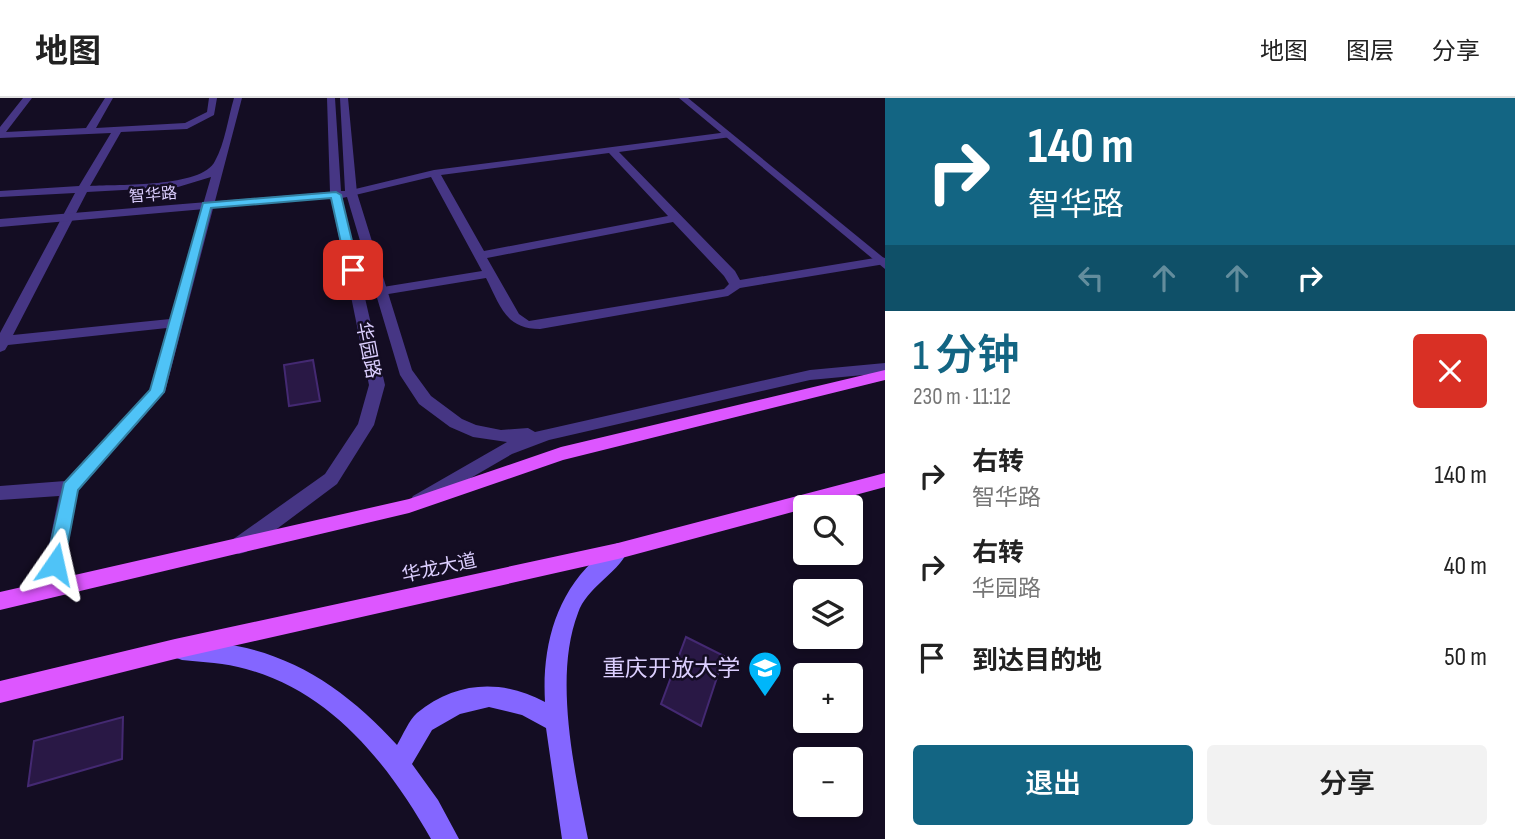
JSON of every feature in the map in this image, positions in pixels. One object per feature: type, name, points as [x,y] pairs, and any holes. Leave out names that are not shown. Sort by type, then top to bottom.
[{"type":"main road","points":[[0,601],[409,506],[561,454],[885,375]]},
{"type":"main road","name":"华龙大道","points":[[0,692],[175,649],[618,551],[885,480]]},
{"type":"main road","points":[[575,839],[559,722],[557,665],[567,613],[586,580],[618,551]]},
{"type":"main road","points":[[175,649],[247,658],[302,679],[351,712],[399,764],[446,839]]},
{"type":"main road","points":[[399,764],[425,722],[456,703],[489,696],[524,704],[559,722]]},
{"type":"street","points":[[0,134],[27,98]]},
{"type":"street","points":[[89,131],[108,98]]},
{"type":"street","points":[[0,134],[187,126],[211,113],[213,98]]},
{"type":"street","points":[[50,589],[70,488],[157,392],[237,98]]},
{"type":"street","name":"华园路","points":[[239,546],[331,479],[366,425],[377,385],[358,295],[331,98]]},
{"type":"street","name":"华园路","points":[[344,98],[343,194],[380,292],[405,371],[414,386],[438,412],[472,431],[500,436],[545,434]]},
{"type":"street","points":[[683,98],[883,263]]},
{"type":"street","points":[[1,343],[117,130]]},
{"type":"street","name":"智华路","points":[[0,223],[343,194],[434,173],[728,135]]},
{"type":"street","points":[[611,150],[730,274],[736,285]]},
{"type":"street","points":[[0,194],[178,184],[207,175],[221,163]]},
{"type":"street","points":[[434,173],[514,317],[526,325],[728,292],[736,285],[883,263]]},
{"type":"street","points":[[478,256],[675,218]]},
{"type":"street","points":[[358,295],[488,274]]},
{"type":"street","points":[[1,343],[176,323]]},
{"type":"street","points":[[409,506],[506,449],[545,434],[810,375],[885,368]]},
{"type":"street","points":[[0,494],[70,488]]},
{"type":"building","points":[[313,360],[320,401],[289,406],[284,365]]},
{"type":"building","points":[[686,637],[724,656],[701,726],[661,704]]},
{"type":"building","points":[[123,717],[122,759],[28,786],[34,741]]},
{"type":"place","name":"重庆开放大学","points":[[765,698]]},
{"type":"route","points":[[55,564],[70,488],[157,392],[207,206],[336,195],[353,270]]}]
